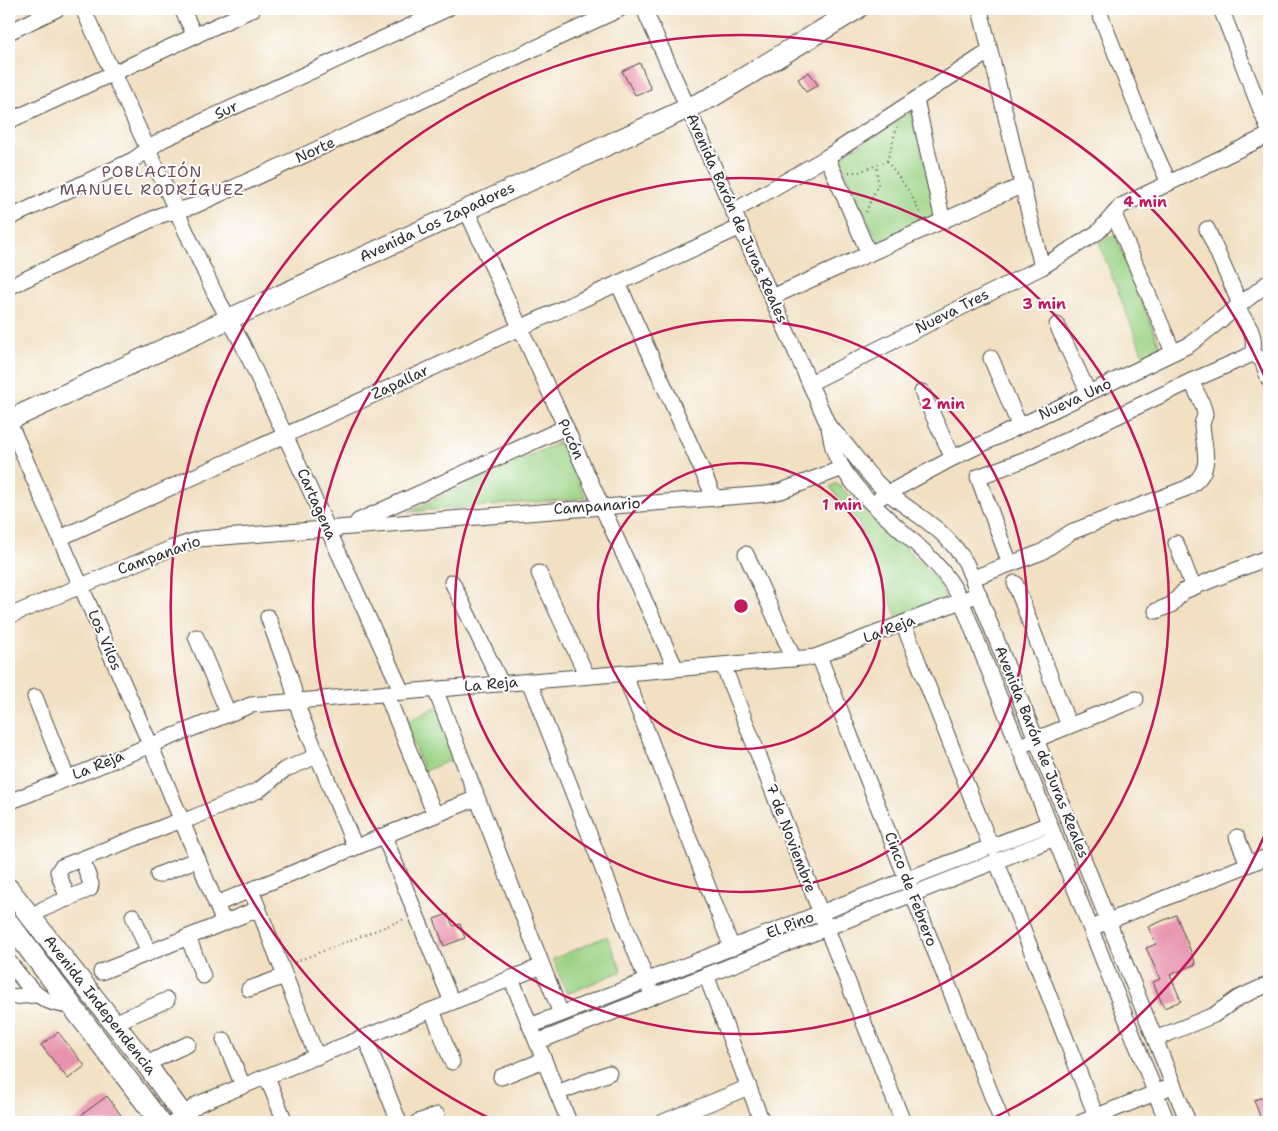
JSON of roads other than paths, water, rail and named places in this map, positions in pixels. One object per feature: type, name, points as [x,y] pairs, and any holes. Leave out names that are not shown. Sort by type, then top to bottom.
[{"type":"main road","name":"Avenida Los Zapadores","points":[[9,421],[228,318],[688,108],[738,83],[857,9]]},
{"type":"main road","name":"Avenida Independencia","points":[[9,889],[146,1064],[182,1120]]},
{"type":"main road","name":"Avenida Independencia","points":[[12,934],[73,1006],[160,1122]]},
{"type":"street","points":[[9,32],[58,9]]},
{"type":"street","name":"Cartagena","points":[[83,9],[147,150],[228,318],[242,343],[328,528],[394,693],[436,815]]},
{"type":"street","points":[[182,9],[195,36]]},
{"type":"street","points":[[9,121],[253,9]]},
{"type":"street","name":"Sur","points":[[9,218],[133,160],[162,140],[447,9]]},
{"type":"street","name":"Norte","points":[[9,287],[161,215],[194,206],[620,9]]},
{"type":"street","name":"Avenida Barón de Juras Reales","points":[[644,9],[829,427],[833,450],[843,468],[872,502],[937,563],[961,600],[1167,1122]]},
{"type":"street","points":[[980,9],[1042,267]]},
{"type":"street","points":[[1098,9],[1150,141],[1169,183]]},
{"type":"street","points":[[1221,9],[1269,133]]},
{"type":"street","points":[[734,211],[827,157],[990,51]]},
{"type":"street","points":[[916,99],[943,221]]},
{"type":"street","name":"Nueva Tres","points":[[810,383],[1042,267],[1098,232],[1121,206],[1269,133]]},
{"type":"street","points":[[827,157],[869,254]]},
{"type":"street","points":[[772,297],[1022,185]]},
{"type":"street","name":"Pucón","points":[[466,209],[676,669]]},
{"type":"street","points":[[1114,214],[1173,352]]},
{"type":"street","name":"Zapallar","points":[[60,538],[741,227]]},
{"type":"street","points":[[1207,230],[1238,306],[1253,337],[1252,353]]},
{"type":"street","name":"Nueva Uno","points":[[872,502],[1019,425],[1189,345],[1269,282]]},
{"type":"street","points":[[618,283],[714,497]]},
{"type":"street","points":[[1057,325],[1088,392]]},
{"type":"street","points":[[1252,353],[1262,360],[1268,370]]},
{"type":"street","points":[[1010,564],[978,477],[1031,457],[1252,353]]},
{"type":"street","points":[[991,358],[1019,425]]},
{"type":"street","points":[[973,578],[1042,552],[1072,532],[1196,483],[1206,465],[1207,451],[1202,422],[1205,413],[1191,381]]},
{"type":"street","points":[[922,392],[953,458]]},
{"type":"street","name":"Los Vilos","points":[[9,421],[150,744],[224,922]]},
{"type":"street","name":"Campanario","points":[[348,526],[566,427]]},
{"type":"street","name":"Avenida Barón de Juras Reales","points":[[829,427],[844,442],[868,473],[889,493],[943,533],[956,547],[973,578],[1188,1122]]},
{"type":"street","name":"Campanario","points":[[9,616],[192,541],[348,526],[774,493],[843,468]]},
{"type":"street","points":[[1176,543],[1193,588]]},
{"type":"street","points":[[746,554],[794,659]]},
{"type":"street","points":[[1156,611],[1171,605],[1184,591],[1269,557]]},
{"type":"street","points":[[539,573],[588,676]]},
{"type":"street","points":[[452,582],[501,684]]},
{"type":"street","points":[[1015,583],[1069,726]]},
{"type":"street","name":"La Reja","points":[[9,802],[250,705],[820,656],[979,594]]},
{"type":"street","points":[[268,617],[317,756],[355,847]]},
{"type":"street","points":[[903,623],[1096,1116]]},
{"type":"street","points":[[196,636],[228,713]]},
{"type":"street","name":"Cinco de Febrero","points":[[820,656],[1002,1122]]},
{"type":"street","name":"7 de Noviembre","points":[[724,665],[903,1122]]},
{"type":"street","points":[[624,673],[732,948]]},
{"type":"street","points":[[529,681],[652,996]]},
{"type":"street","points":[[435,689],[561,1014]]},
{"type":"street","points":[[35,697],[67,778]]},
{"type":"street","points":[[1019,746],[1136,699]]},
{"type":"street","points":[[68,899],[58,869],[259,790],[284,770],[317,756]]},
{"type":"street","points":[[216,904],[477,798]]},
{"type":"street","name":"El Pino","points":[[530,1026],[907,879],[994,853],[1052,831]]},
{"type":"street","points":[[384,836],[452,1002]]},
{"type":"street","points":[[1237,837],[1248,864]]},
{"type":"street","name":"El Pino","points":[[537,1042],[912,894],[994,853]]},
{"type":"street","points":[[1091,928],[1269,856]]},
{"type":"street","points":[[31,918],[43,909],[91,888],[82,859]]},
{"type":"street","points":[[158,875],[198,859]]},
{"type":"street","points":[[251,890],[287,970],[317,1056]]},
{"type":"street","points":[[101,972],[258,909]]},
{"type":"street","points":[[134,916],[148,952]]},
{"type":"street","points":[[188,937],[203,976]]},
{"type":"street","points":[[9,962],[35,995],[49,1003],[73,1006]]},
{"type":"street","points":[[182,1120],[198,1104],[542,966]]},
{"type":"street","points":[[249,989],[287,970]]},
{"type":"street","points":[[706,975],[762,1122]]},
{"type":"street","points":[[511,978],[569,1122]]},
{"type":"street","points":[[1155,1039],[1214,1015],[1238,998],[1269,984]]},
{"type":"street","points":[[9,996],[35,995]]},
{"type":"street","points":[[114,1023],[168,1000]]},
{"type":"street","points":[[432,1010],[452,1062]]},
{"type":"street","points":[[365,1037],[393,1121]]},
{"type":"street","points":[[224,1040],[243,1086]]},
{"type":"street","points":[[146,1064],[188,1044]]},
{"type":"street","points":[[501,1078],[544,1060]]},
{"type":"street","points":[[557,1093],[609,1073]]},
{"type":"street","points":[[267,1077],[284,1122]]},
{"type":"street","points":[[1082,1122],[1173,1085]]},
{"type":"street","points":[[663,1122],[749,1087]]},
{"type":"street","points":[[418,1122],[436,1115]]},
{"type":"district","name":"POBLACIÓN MANUEL RODRÍGUEZ","points":[[152,180]]}]
